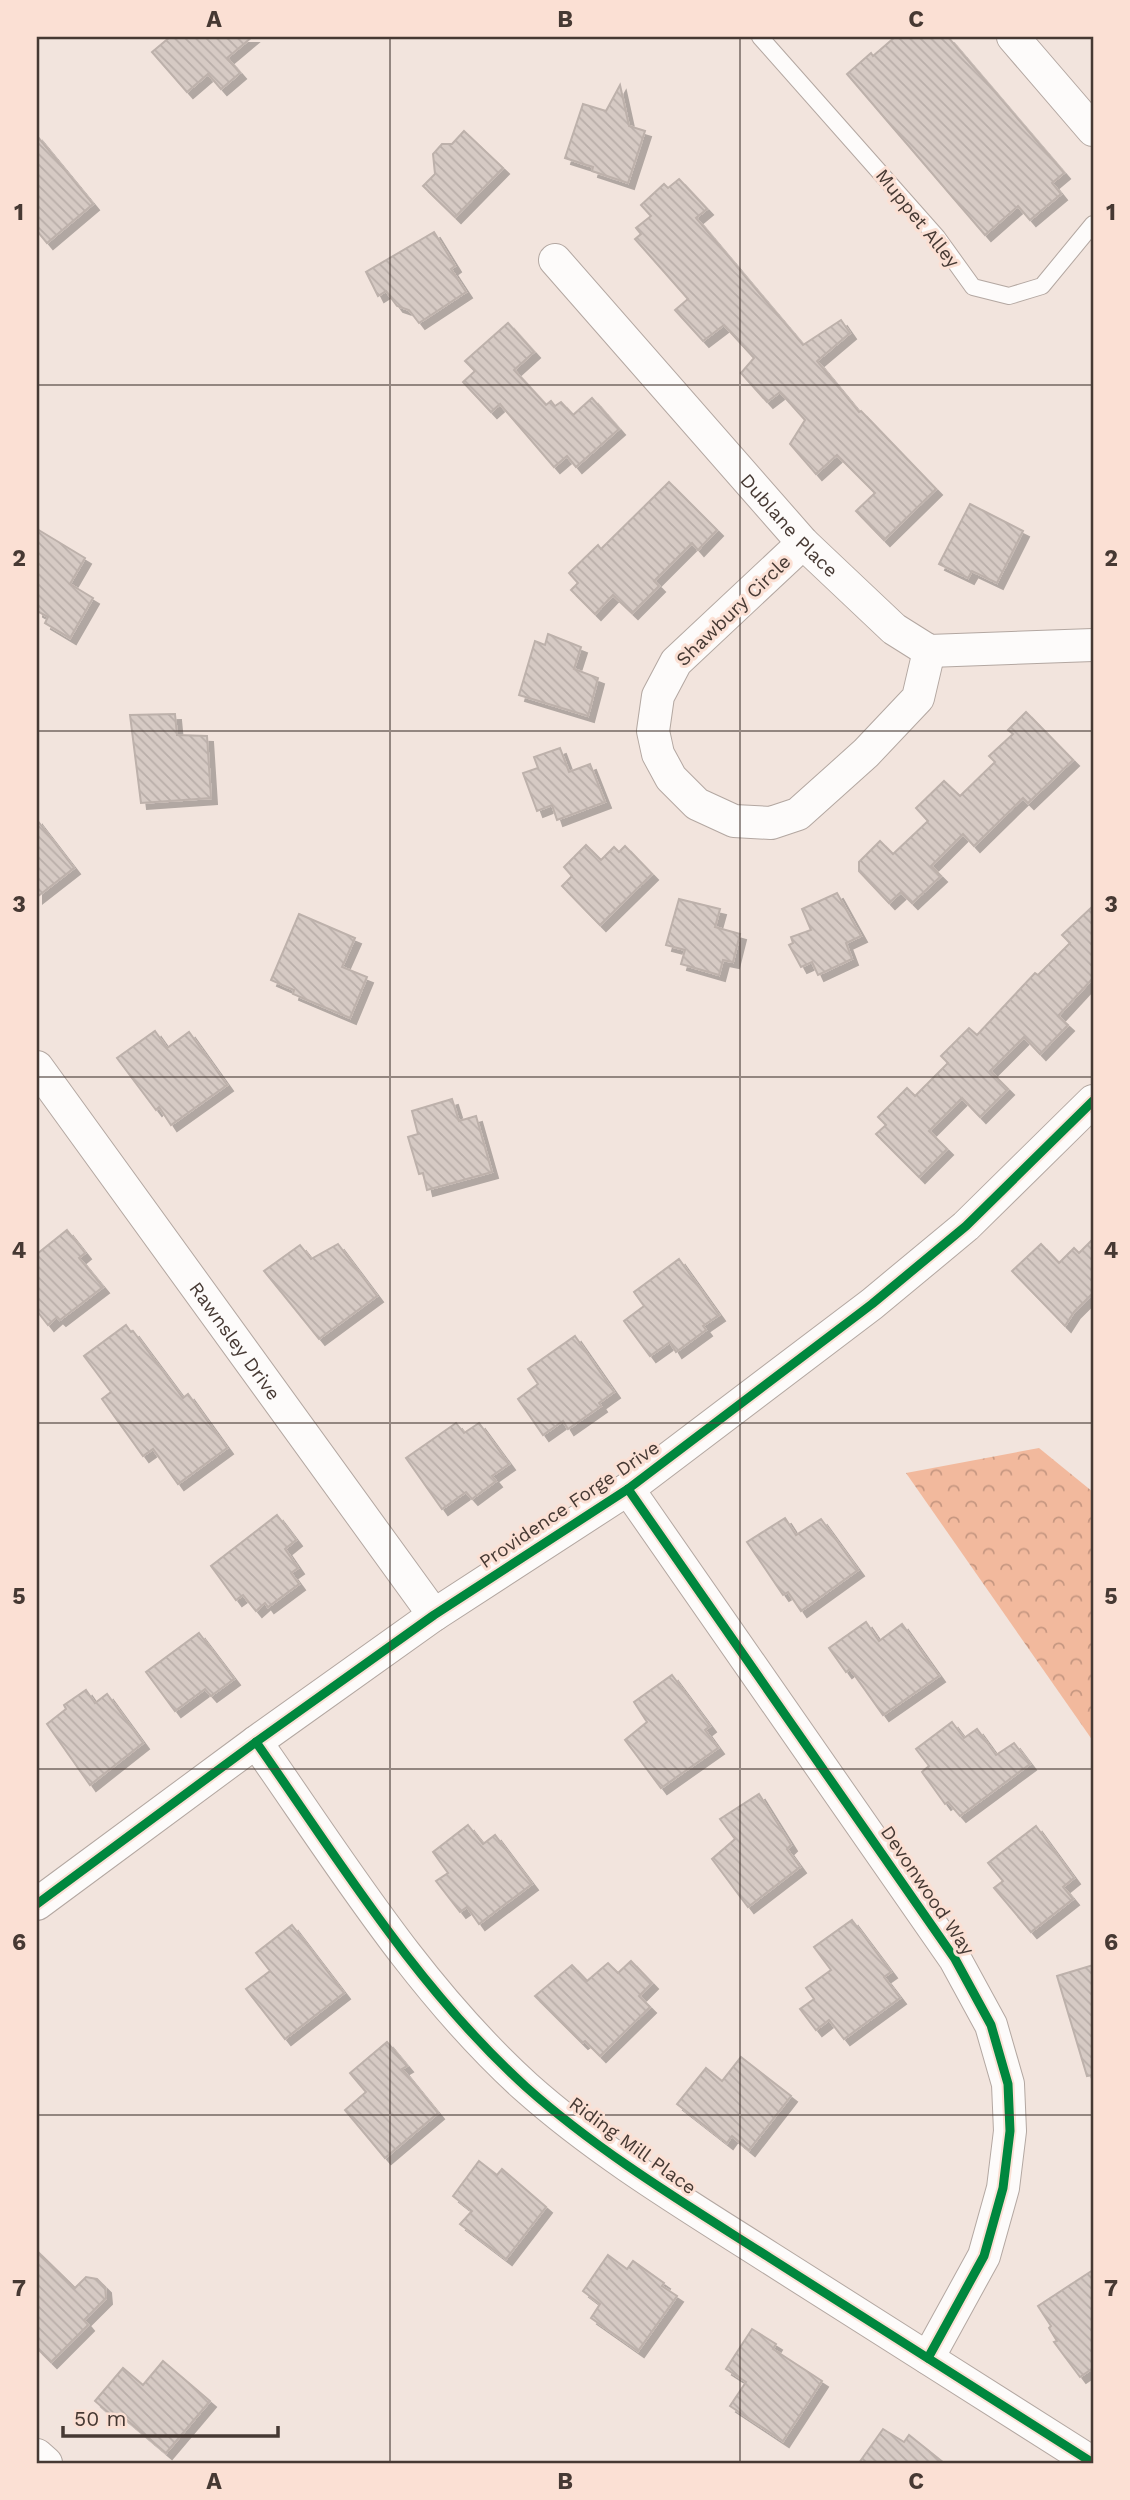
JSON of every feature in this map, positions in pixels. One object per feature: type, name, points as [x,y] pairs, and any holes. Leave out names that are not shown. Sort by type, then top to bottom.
[{"type":"street","points":[[1027,42],[1093,130]]},
{"type":"street","name":"Dublane Place","points":[[555,260],[803,542],[894,629],[929,651]]},
{"type":"street","name":"Shawbury Circle","points":[[803,542],[676,662],[657,696],[653,731],[658,754],[671,778],[697,804],[734,821],[771,822],[798,814],[866,753],[918,698],[929,651]]},
{"type":"street","points":[[929,651],[1093,645]]},
{"type":"street","name":"Rawnsley Drive","points":[[37,1067],[434,1615]]},
{"type":"street","name":"Providence Forge Drive","points":[[37,1903],[434,1615],[628,1489],[872,1304],[966,1226],[1093,1101]]},
{"type":"street","name":"Devonwood Way","points":[[628,1489],[955,1959],[991,2025],[1009,2084],[1010,2131],[1003,2188],[984,2256],[928,2358]]},
{"type":"street","name":"Riding Mill Place","points":[[256,1742],[401,1950],[454,2015],[526,2087],[591,2140],[675,2197],[1093,2463]]},
{"type":"street","points":[[37,2455],[46,2463]]},
{"type":"lane","name":"Muppet Alley","points":[[760,37],[937,237],[973,287],[1009,296],[1042,286],[1093,224]]},
{"type":"green space","points":[[1039,1448],[1093,1492],[1093,1741],[906,1473]]},
{"type":"building","points":[[170,37],[252,37],[227,58],[240,73],[221,89],[208,74],[187,92],[152,52]]},
{"type":"building","points":[[895,37],[948,37],[1064,173],[1052,183],[1061,194],[1030,220],[1018,206],[985,235],[847,74]]},
{"type":"building","points":[[620,85],[629,126],[645,131],[628,183],[592,171],[593,167],[565,158],[583,104],[606,111]]},
{"type":"building","points":[[464,131],[503,168],[455,217],[423,186],[435,174],[433,154],[442,144],[452,144]]},
{"type":"building","points":[[37,136],[93,204],[47,243],[37,231]]},
{"type":"building","points":[[679,179],[707,209],[696,218],[803,345],[841,320],[850,333],[817,361],[859,412],[861,411],[936,489],[884,540],[856,511],[875,493],[837,455],[816,474],[790,444],[805,420],[780,392],[767,402],[741,373],[754,358],[724,325],[703,341],[675,310],[688,299],[635,239],[641,234],[636,228],[651,216],[641,205],[664,184],[668,188]]},
{"type":"building","points":[[434,232],[455,266],[451,269],[466,292],[419,323],[409,310],[397,306],[386,291],[378,296],[366,272]]},
{"type":"building","points":[[508,323],[534,352],[514,370],[546,405],[551,401],[555,406],[561,402],[573,415],[592,398],[619,429],[576,467],[567,456],[554,467],[500,404],[491,412],[463,382],[475,371],[465,361]]},
{"type":"building","points":[[669,482],[717,530],[698,550],[692,543],[654,581],[659,586],[632,613],[613,595],[595,614],[571,590],[578,583],[569,573],[598,545],[601,549]]},
{"type":"building","points":[[970,504],[1023,531],[997,583],[972,571],[968,578],[939,564]]},
{"type":"building","points":[[37,529],[85,558],[70,584],[93,598],[70,638],[45,623],[48,617],[37,611]]},
{"type":"building","points":[[548,634],[581,647],[574,669],[598,678],[588,716],[519,695],[535,641],[545,645]]},
{"type":"building","points":[[1026,712],[1073,760],[1028,803],[1023,798],[974,846],[963,834],[931,866],[941,876],[912,903],[901,892],[889,903],[859,871],[859,862],[880,841],[893,854],[928,821],[916,808],[944,781],[960,796],[995,762],[989,756],[1013,734],[1008,730]]},
{"type":"building","points":[[175,714],[177,735],[207,736],[211,798],[141,803],[130,715]]},
{"type":"building","points":[[560,748],[569,772],[590,764],[605,802],[557,820],[552,805],[537,811],[523,773],[538,768],[534,757]]},
{"type":"building","points":[[37,820],[74,868],[37,897]]},
{"type":"building","points":[[586,845],[601,860],[614,847],[619,852],[625,846],[652,874],[600,925],[562,886],[572,876],[564,867]]},
{"type":"building","points":[[837,893],[861,936],[846,943],[852,959],[818,975],[812,962],[801,967],[789,945],[793,943],[791,937],[811,930],[802,909]]},
{"type":"building","points":[[679,899],[720,909],[715,927],[740,934],[733,962],[723,960],[719,975],[681,964],[685,950],[666,945]]},
{"type":"building","points":[[1093,906],[1093,978],[1058,1016],[1068,1025],[1040,1054],[1024,1037],[990,1071],[1008,1089],[980,1117],[962,1098],[929,1131],[947,1149],[919,1177],[876,1134],[886,1125],[878,1117],[907,1088],[915,1096],[948,1063],[941,1056],[969,1028],[977,1035],[1035,973],[1038,975],[1070,943],[1062,935]]},
{"type":"building","points":[[299,914],[355,938],[342,967],[367,977],[350,1018],[293,994],[294,990],[271,980]]},
{"type":"building","points":[[155,1031],[167,1048],[189,1032],[227,1085],[171,1125],[159,1107],[156,1110],[117,1058]]},
{"type":"building","points":[[452,1099],[459,1121],[476,1116],[492,1172],[427,1190],[423,1173],[419,1174],[408,1137],[418,1134],[412,1111]]},
{"type":"building","points":[[67,1230],[85,1253],[79,1258],[103,1287],[60,1320],[57,1317],[48,1325],[37,1311],[37,1254]]},
{"type":"building","points":[[1093,1239],[1093,1293],[1074,1312],[1065,1326],[1012,1271],[1041,1244],[1059,1263],[1074,1248],[1079,1253]]},
{"type":"building","points":[[338,1244],[377,1296],[319,1339],[264,1271],[300,1245],[311,1259]]},
{"type":"building","points":[[679,1259],[719,1315],[703,1326],[706,1330],[676,1352],[670,1342],[650,1356],[624,1321],[644,1306],[634,1292]]},
{"type":"building","points":[[126,1325],[183,1398],[188,1394],[227,1448],[178,1484],[153,1449],[143,1456],[102,1399],[111,1392],[84,1356]]},
{"type":"building","points":[[575,1336],[614,1392],[599,1403],[601,1406],[568,1429],[563,1421],[543,1435],[518,1399],[538,1384],[528,1369]]},
{"type":"building","points":[[456,1423],[464,1433],[479,1423],[509,1464],[492,1476],[496,1481],[472,1499],[466,1492],[442,1509],[406,1458]]},
{"type":"building","points":[[277,1515],[296,1540],[285,1549],[298,1568],[291,1573],[299,1584],[268,1607],[265,1603],[256,1611],[243,1595],[236,1600],[211,1566]]},
{"type":"building","points":[[785,1518],[796,1535],[821,1519],[858,1570],[801,1611],[788,1592],[783,1595],[747,1542]]},
{"type":"building","points":[[866,1622],[879,1641],[902,1624],[939,1676],[883,1715],[850,1669],[846,1672],[829,1648]]},
{"type":"building","points":[[199,1633],[234,1679],[211,1696],[205,1689],[175,1711],[146,1672]]},
{"type":"building","points":[[672,1675],[710,1726],[705,1730],[718,1748],[661,1788],[625,1740],[647,1722],[634,1702]]},
{"type":"building","points":[[86,1690],[95,1703],[107,1694],[143,1743],[90,1785],[47,1724],[66,1709],[64,1705]]},
{"type":"building","points":[[952,1722],[964,1738],[977,1729],[996,1755],[1014,1743],[1030,1764],[960,1816],[948,1802],[945,1804],[922,1772],[929,1766],[916,1749]]},
{"type":"building","points":[[759,1794],[791,1845],[787,1849],[800,1867],[748,1907],[712,1859],[735,1839],[720,1819]]},
{"type":"building","points":[[468,1825],[483,1844],[495,1835],[532,1884],[479,1924],[467,1907],[460,1912],[436,1881],[448,1873],[433,1852]]},
{"type":"building","points":[[1036,1826],[1074,1878],[1063,1887],[1073,1899],[1031,1932],[994,1888],[1003,1881],[988,1863]]},
{"type":"building","points":[[852,1920],[891,1972],[884,1977],[900,1998],[844,2039],[829,2020],[816,2030],[800,2009],[814,1999],[806,1988],[831,1970],[814,1947]]},
{"type":"building","points":[[292,1925],[344,1993],[285,2039],[246,1989],[270,1971],[256,1953]]},
{"type":"building","points":[[631,1961],[652,1983],[639,1996],[650,2007],[600,2056],[585,2041],[582,2043],[535,1996],[572,1965],[587,1981],[608,1963],[618,1973]]},
{"type":"building","points":[[1093,1965],[1093,2075],[1087,2076],[1057,1976]]},
{"type":"building","points":[[387,2042],[407,2066],[402,2069],[438,2113],[385,2158],[345,2110],[366,2092],[350,2073]]},
{"type":"building","points":[[741,2057],[791,2096],[749,2150],[732,2136],[727,2143],[677,2104],[706,2068],[722,2081]]},
{"type":"building","points":[[479,2161],[497,2175],[502,2169],[546,2207],[506,2259],[460,2224],[472,2211],[453,2196]]},
{"type":"building","points":[[37,2251],[75,2288],[86,2277],[97,2279],[105,2287],[106,2298],[84,2320],[88,2325],[51,2362],[37,2348]]},
{"type":"building","points":[[608,2255],[627,2269],[633,2261],[677,2296],[638,2351],[591,2318],[600,2304],[583,2291]]},
{"type":"building","points":[[1093,2270],[1093,2368],[1080,2377],[1054,2342],[1057,2341],[1049,2328],[1051,2326],[1038,2306]]},
{"type":"building","points":[[752,2329],[776,2344],[773,2349],[822,2381],[783,2441],[730,2406],[746,2382],[726,2369]]},
{"type":"building","points":[[163,2361],[210,2401],[166,2453],[121,2415],[117,2420],[95,2401],[123,2368],[143,2385]]},
{"type":"building","points":[[883,2429],[904,2442],[909,2435],[944,2463],[859,2463]]},
{"type":"cycle path","points":[[37,1904],[434,1615],[628,1489],[872,1304],[966,1226],[1093,1101]]},
{"type":"cycle path","points":[[628,1489],[955,1959],[991,2025],[1008,2084],[1010,2131],[1003,2188],[984,2256],[928,2358]]},
{"type":"cycle path","points":[[256,1742],[415,1966],[487,2049],[526,2087],[584,2134],[645,2177],[1093,2463]]}]
